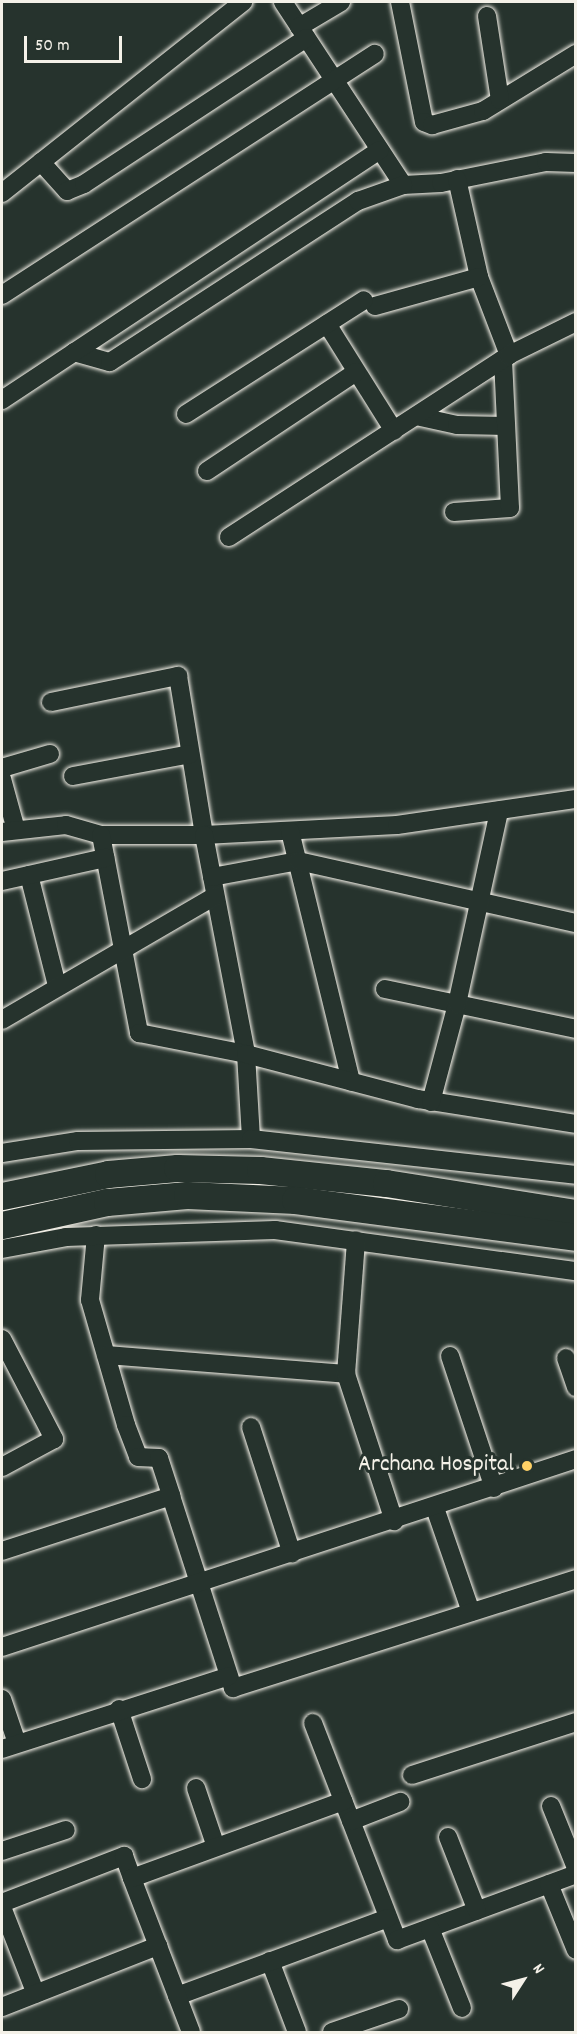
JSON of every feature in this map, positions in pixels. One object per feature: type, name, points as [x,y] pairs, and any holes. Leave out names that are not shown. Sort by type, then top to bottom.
[{"type":"highway","points":[[2,1196],[108,1174],[177,1168],[260,1170],[386,1183],[576,1213]]},
{"type":"highway","points":[[2,1225],[108,1202],[187,1195],[295,1200],[576,1237]]},
{"type":"street","points":[[2,193],[243,2]]},
{"type":"street","points":[[284,2],[403,185]]},
{"type":"street","points":[[41,162],[67,191],[84,184],[303,33],[341,2]]},
{"type":"street","points":[[400,2],[424,122],[432,125],[483,111],[576,54]]},
{"type":"street","points":[[487,16],[500,100]]},
{"type":"street","points":[[2,296],[375,54]]},
{"type":"street","points":[[2,400],[380,150]]},
{"type":"street","points":[[74,352],[110,362],[358,201],[403,185],[457,179],[546,162],[576,163]]},
{"type":"street","points":[[454,512],[510,508],[506,426],[506,357],[479,277],[457,179]]},
{"type":"street","points":[[186,414],[327,324],[369,303],[479,277]]},
{"type":"street","points":[[179,283],[184,314]]},
{"type":"street","points":[[229,537],[506,357],[576,322]]},
{"type":"street","points":[[327,324],[394,431]]},
{"type":"street","points":[[207,471],[356,372]]},
{"type":"street","points":[[416,416],[457,425],[506,426]]},
{"type":"street","points":[[51,702],[178,676],[204,835],[246,1054],[251,1139]]},
{"type":"street","points":[[2,768],[50,754]]},
{"type":"street","points":[[74,776],[190,754]]},
{"type":"street","points":[[2,778],[9,831],[66,825],[101,835],[204,835],[397,825],[576,799]]},
{"type":"street","points":[[431,1102],[458,1005],[499,811]]},
{"type":"street","points":[[290,831],[351,1082]]},
{"type":"street","points":[[101,835],[139,1033],[246,1054],[431,1102],[576,1124]]},
{"type":"street","points":[[2,881],[105,858]]},
{"type":"street","points":[[212,877],[298,861],[576,922]]},
{"type":"street","points":[[29,875],[57,986]]},
{"type":"street","points":[[2,1020],[122,946],[216,896]]},
{"type":"street","points":[[385,989],[576,1029]]},
{"type":"street","points":[[2,1153],[78,1141],[251,1139],[576,1175]]},
{"type":"street","points":[[2,1249],[96,1235],[275,1230],[576,1271]]},
{"type":"street","points":[[96,1235],[90,1300],[106,1355],[138,1457],[159,1458],[233,1688],[576,1579]]},
{"type":"street","points":[[356,1240],[346,1374],[394,1521]]},
{"type":"street","points":[[2,1339],[54,1439],[2,1467]]},
{"type":"street","points":[[106,1355],[346,1374]]},
{"type":"street","points":[[450,1356],[494,1488]]},
{"type":"street","points":[[566,1358],[576,1387]]},
{"type":"street","points":[[250,1426],[292,1554]]},
{"type":"street","points":[[2,1647],[435,1508],[576,1460]]},
{"type":"street","points":[[2,1551],[171,1496]]},
{"type":"street","points":[[435,1508],[471,1612]]},
{"type":"street","points":[[2,1699],[9,1746],[119,1709],[229,1676]]},
{"type":"street","points":[[119,1709],[142,1779]]},
{"type":"street","points":[[412,1775],[576,1722]]},
{"type":"street","points":[[313,1723],[397,1940],[576,1874]]},
{"type":"street","points":[[196,1788],[216,1847]]},
{"type":"street","points":[[132,1878],[343,1800]]},
{"type":"street","points":[[351,1821],[400,1802]]},
{"type":"street","points":[[551,1806],[576,1868]]},
{"type":"street","points":[[2,1851],[66,1830]]},
{"type":"street","points":[[448,1837],[477,1911]]},
{"type":"street","points":[[36,1994],[2,1905],[124,1856],[177,1996],[188,2032]]},
{"type":"street","points":[[549,1884],[576,1950]]},
{"type":"street","points":[[177,1996],[388,1918]]},
{"type":"street","points":[[430,1928],[462,2008]]},
{"type":"street","points":[[2,2007],[158,1946]]},
{"type":"street","points":[[270,1961],[297,2032]]},
{"type":"street","points":[[332,2032],[399,2009]]},
{"type":"place","name":"Archana Hospital","points":[[527,1466]]}]
